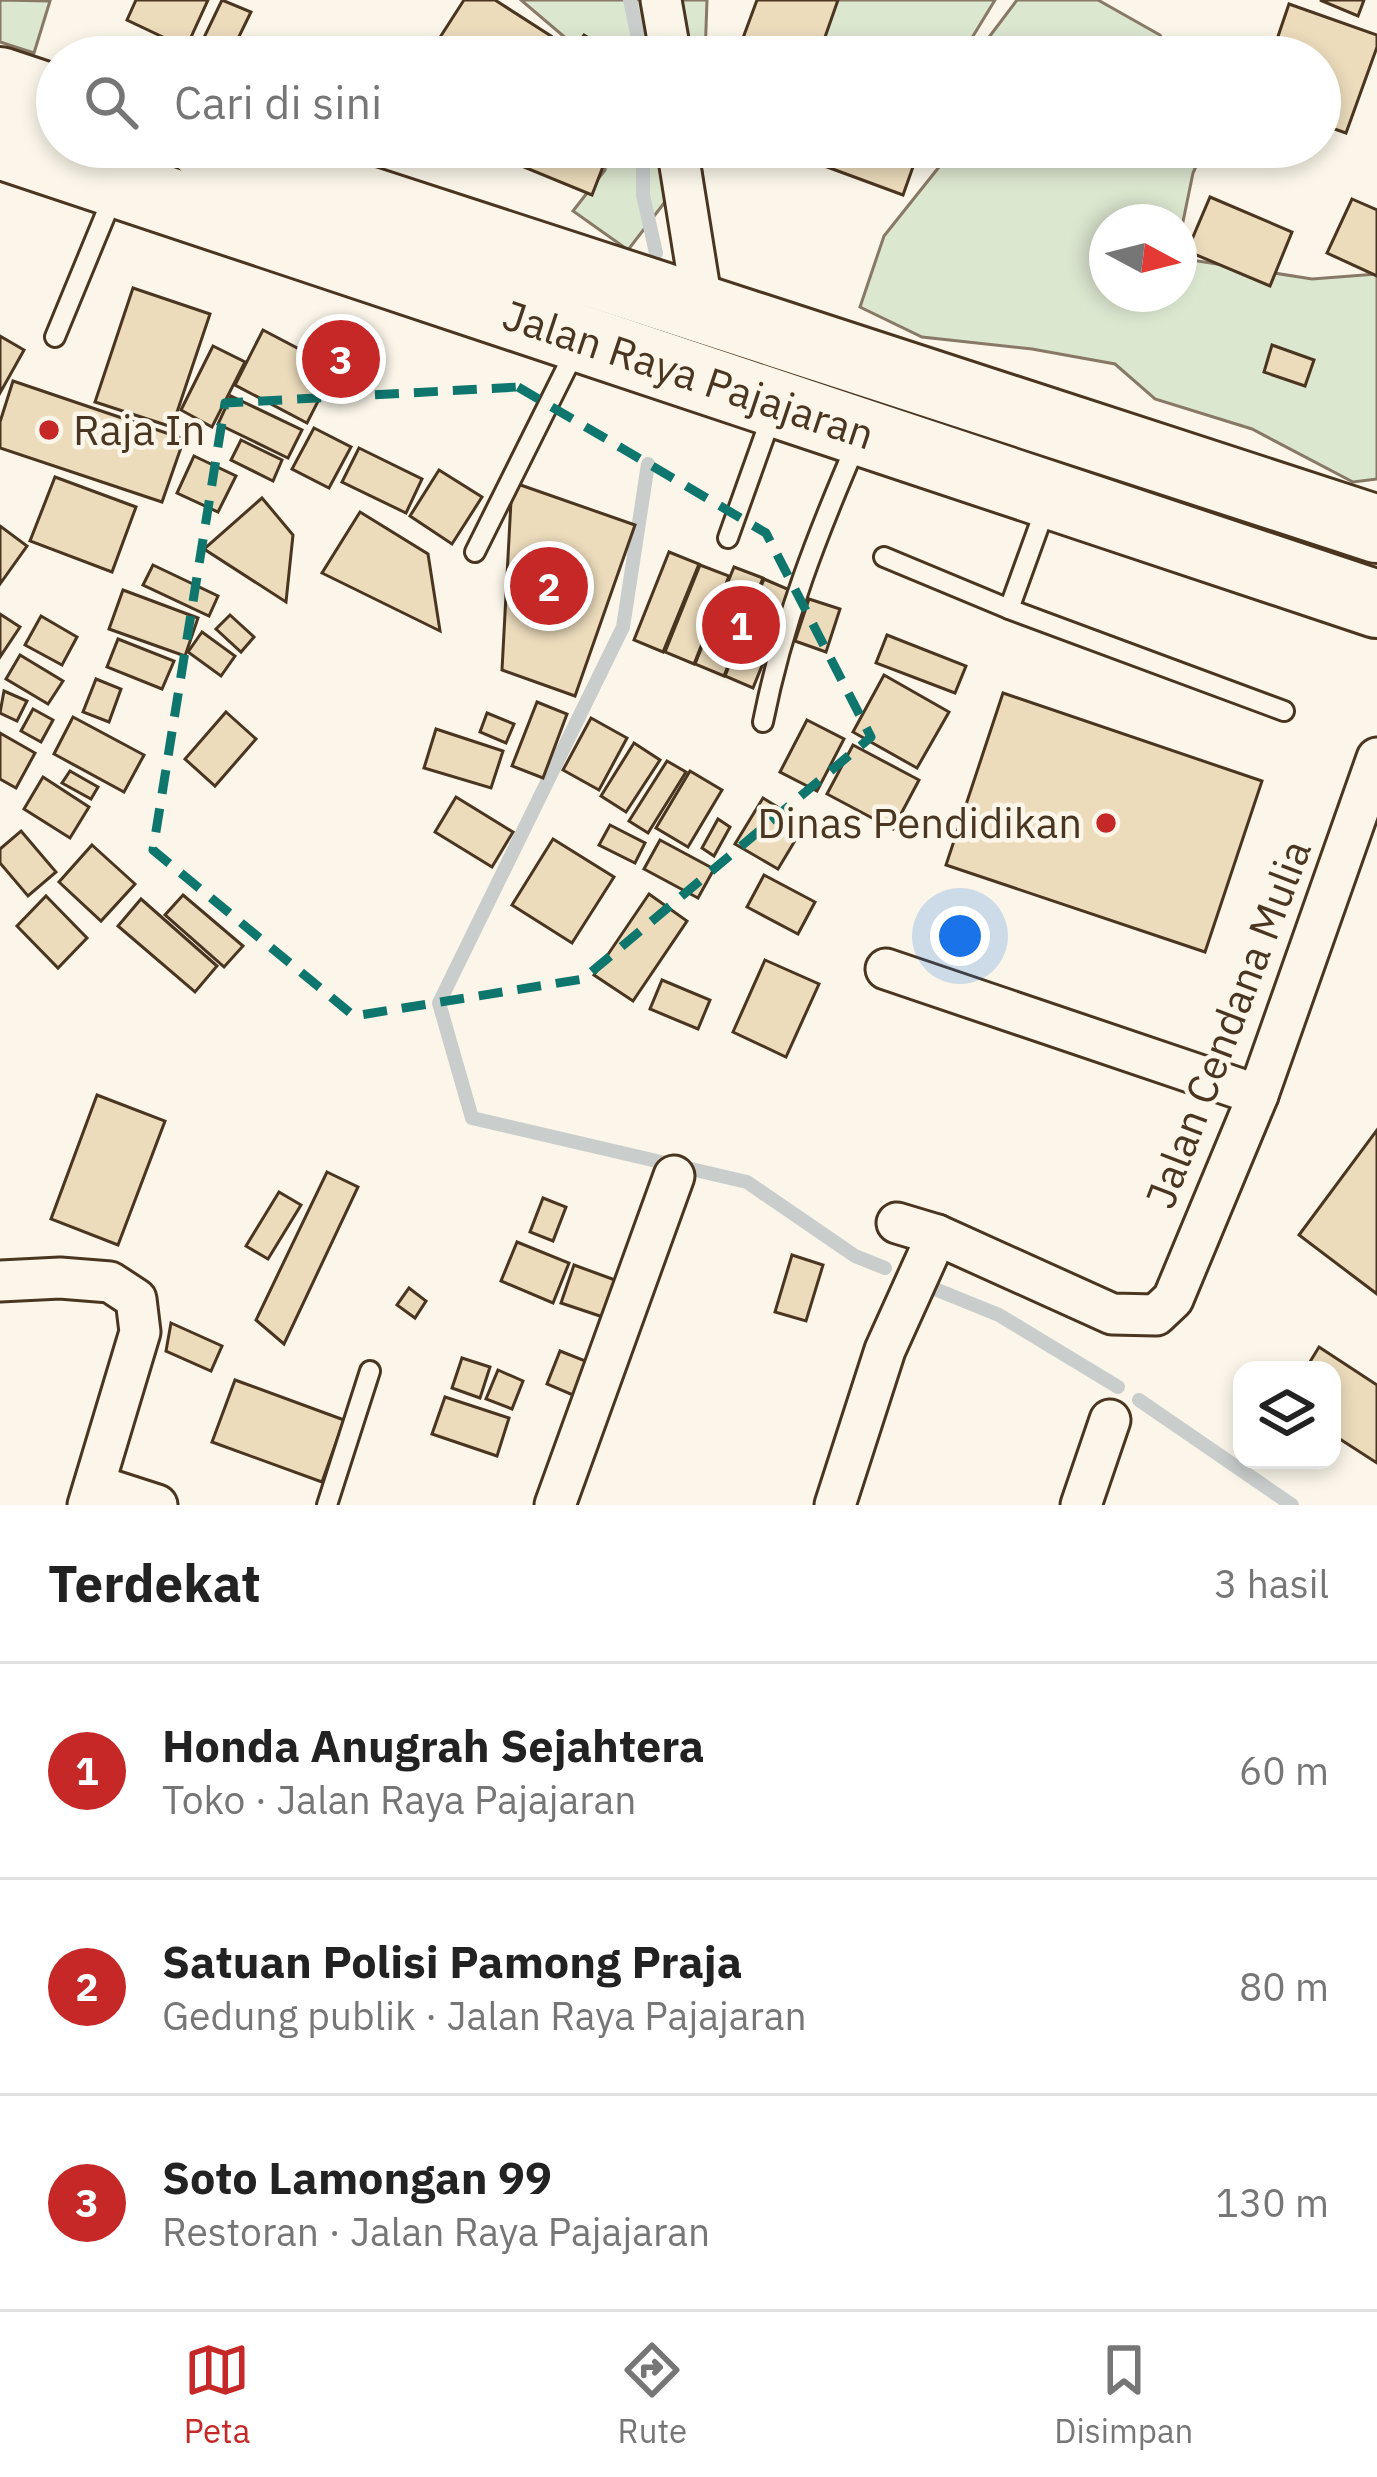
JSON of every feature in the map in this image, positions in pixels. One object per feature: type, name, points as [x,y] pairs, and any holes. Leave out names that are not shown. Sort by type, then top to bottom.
[{"type":"highway","points":[[0,81],[36,93]]},
{"type":"highway","name":"Jalan Raya Pajajaran","points":[[0,145],[36,157]]},
{"type":"highway","name":"Jalan Raya Pajajaran","points":[[70,168],[1377,604]]},
{"type":"highway","name":"Jalan Raya Pajajaran","points":[[269,168],[1377,529]]},
{"type":"street","points":[[661,0],[667,36]]},
{"type":"street","points":[[680,168],[704,309]]},
{"type":"street","name":"Jalan Cendana Mulia","points":[[937,1235],[1112,1314],[1156,1315],[1173,1299],[1258,1095],[1377,758]]},
{"type":"street","points":[[886,969],[1258,1095]]},
{"type":"street","points":[[555,1505],[674,1176]]},
{"type":"street","points":[[835,1505],[885,1350],[937,1235],[897,1223]]},
{"type":"street","points":[[0,1281],[110,1282],[136,1299],[140,1332],[92,1495],[157,1505]]},
{"type":"street","points":[[1081,1505],[1110,1420]]},
{"type":"lane","points":[[55,337],[118,184]]},
{"type":"lane","points":[[475,552],[581,337]]},
{"type":"lane","points":[[728,538],[776,402]]},
{"type":"lane","points":[[763,722],[777,652],[808,553],[862,430]]},
{"type":"lane","points":[[1009,609],[1051,494]]},
{"type":"lane","points":[[884,557],[1009,609],[1284,711]]},
{"type":"lane","points":[[327,1505],[370,1371]]},
{"type":"highlighted area","points":[[518,387],[766,533],[871,737],[583,979],[354,1016],[153,850],[225,403]]},
{"type":"green space","points":[[0,0],[50,1],[34,53],[0,42]]},
{"type":"green space","points":[[521,0],[707,0],[706,36],[563,36]]},
{"type":"green space","points":[[827,0],[995,0],[973,36],[817,36],[814,26]]},
{"type":"green space","points":[[1017,0],[1098,0],[1161,36],[990,36]]},
{"type":"green space","points":[[700,168],[707,219],[668,198],[628,250],[573,211],[605,170]]},
{"type":"green space","points":[[938,168],[1195,168],[1187,204],[1089,204],[1089,312],[1197,312],[1197,261],[1312,279],[1377,274],[1377,479],[1353,482],[1252,429],[1155,399],[1115,364],[922,337],[860,307],[884,236]]},
{"type":"building","points":[[136,0],[208,0],[192,36],[161,36],[127,20]]},
{"type":"building","points":[[222,0],[251,12],[239,36],[205,36]]},
{"type":"building","points":[[464,0],[495,0],[551,36],[441,36]]},
{"type":"building","points":[[757,0],[838,0],[825,36],[744,36]]},
{"type":"building","points":[[1320,0],[1364,0],[1358,16]]},
{"type":"building","points":[[1289,4],[1377,35],[1377,47],[1346,133],[1341,131],[1341,36],[1278,36]]},
{"type":"building","points":[[526,168],[602,168],[592,195]]},
{"type":"building","points":[[830,168],[913,168],[903,195]]},
{"type":"building","points":[[1210,197],[1292,232],[1270,286],[1197,255],[1197,228]]},
{"type":"building","points":[[1352,199],[1377,210],[1377,276],[1327,253]]},
{"type":"building","points":[[133,288],[210,314],[172,427],[95,402]]},
{"type":"building","points":[[263,330],[335,368],[307,423],[235,385]]},
{"type":"building","points":[[0,336],[24,350],[0,393]]},
{"type":"building","points":[[1272,345],[1314,360],[1305,386],[1264,372]]},
{"type":"building","points":[[213,346],[245,362],[212,427],[181,410]]},
{"type":"building","points":[[13,381],[184,439],[162,502],[0,448],[0,422]]},
{"type":"building","points":[[231,396],[302,430],[288,458],[218,424]]},
{"type":"building","points":[[314,428],[351,447],[329,488],[292,469]]},
{"type":"building","points":[[241,440],[282,460],[273,481],[231,460]]},
{"type":"building","points":[[359,448],[422,479],[406,513],[342,482]]},
{"type":"building","points":[[194,456],[236,476],[218,512],[177,493]]},
{"type":"building","points":[[439,470],[482,497],[452,544],[410,516]]},
{"type":"building","points":[[55,477],[136,507],[112,572],[30,541]]},
{"type":"building","points":[[512,482],[635,525],[575,696],[502,670]]},
{"type":"building","points":[[262,498],[293,535],[286,602],[204,549]]},
{"type":"building","points":[[360,512],[428,554],[440,631],[322,573]]},
{"type":"building","points":[[0,526],[27,546],[0,584]]},
{"type":"building","points":[[669,552],[699,564],[663,652],[634,640]]},
{"type":"building","points":[[153,565],[218,596],[209,616],[143,585]]},
{"type":"building","points":[[700,565],[729,576],[694,664],[665,652]]},
{"type":"building","points":[[734,567],[763,578],[724,676],[695,664]]},
{"type":"building","points":[[764,579],[792,591],[753,688],[725,676]]},
{"type":"building","points":[[123,590],[198,618],[185,656],[109,629]]},
{"type":"building","points":[[809,599],[840,609],[826,652],[795,641]]},
{"type":"building","points":[[0,614],[20,627],[0,657]]},
{"type":"building","points":[[230,615],[254,637],[241,652],[216,629]]},
{"type":"building","points":[[41,616],[77,637],[62,665],[25,645]]},
{"type":"building","points":[[202,632],[235,656],[221,676],[188,652]]},
{"type":"building","points":[[887,635],[966,666],[955,693],[876,663]]},
{"type":"building","points":[[118,639],[174,661],[162,689],[107,667]]},
{"type":"building","points":[[20,655],[63,681],[48,704],[6,679]]},
{"type":"building","points":[[884,675],[949,712],[917,768],[853,732]]},
{"type":"building","points":[[96,679],[121,689],[109,722],[83,712]]},
{"type":"building","points":[[4,691],[27,701],[17,721],[0,713]]},
{"type":"building","points":[[1003,693],[1262,781],[1205,952],[946,865]]},
{"type":"building","points":[[537,702],[567,714],[543,778],[512,766]]},
{"type":"building","points":[[33,709],[53,720],[41,742],[21,731]]},
{"type":"building","points":[[226,712],[256,739],[215,786],[185,759]]},
{"type":"building","points":[[487,713],[514,724],[506,743],[480,732]]},
{"type":"building","points":[[73,717],[144,755],[124,792],[54,754]]},
{"type":"building","points":[[591,718],[627,738],[599,790],[563,770]]},
{"type":"building","points":[[807,720],[844,739],[817,791],[780,772]]},
{"type":"building","points":[[436,729],[503,751],[491,788],[424,768]]},
{"type":"building","points":[[0,733],[35,753],[16,788],[0,779]]},
{"type":"building","points":[[634,743],[660,760],[626,812],[601,796]]},
{"type":"building","points":[[853,745],[919,780],[893,829],[827,794]]},
{"type":"building","points":[[667,761],[686,772],[648,833],[629,821]]},
{"type":"building","points":[[70,771],[98,787],[91,799],[62,783]]},
{"type":"building","points":[[690,771],[722,790],[688,847],[656,828]]},
{"type":"building","points":[[43,777],[89,807],[70,838],[24,809]]},
{"type":"building","points":[[456,797],[513,832],[492,867],[435,832]]},
{"type":"building","points":[[763,798],[805,824],[778,869],[735,844]]},
{"type":"building","points":[[718,819],[730,827],[714,856],[702,848]]},
{"type":"building","points":[[610,825],[645,843],[635,863],[599,845]]},
{"type":"building","points":[[21,831],[56,872],[28,896],[0,863],[0,849]]},
{"type":"building","points":[[553,839],[614,877],[572,943],[512,905]]},
{"type":"building","points":[[660,840],[714,869],[698,898],[644,869]]},
{"type":"building","points":[[92,845],[135,884],[101,921],[59,882]]},
{"type":"building","points":[[764,875],[815,902],[798,934],[747,907]]},
{"type":"building","points":[[649,894],[687,921],[633,1001],[594,975]]},
{"type":"building","points":[[183,895],[243,946],[224,967],[165,915]]},
{"type":"building","points":[[46,896],[87,938],[58,968],[17,926]]},
{"type":"building","points":[[141,899],[217,966],[195,992],[118,926]]},
{"type":"building","points":[[765,960],[819,984],[786,1057],[733,1032]]},
{"type":"building","points":[[662,980],[710,1000],[698,1029],[650,1009]]},
{"type":"building","points":[[97,1095],[165,1121],[118,1245],[51,1219]]},
{"type":"building","points":[[1377,1130],[1377,1294],[1299,1235]]},
{"type":"building","points":[[327,1172],[358,1187],[284,1344],[256,1320]]},
{"type":"building","points":[[279,1192],[301,1205],[268,1259],[246,1246]]},
{"type":"building","points":[[543,1198],[566,1207],[553,1241],[530,1232]]},
{"type":"building","points":[[517,1242],[569,1263],[553,1303],[501,1281]]},
{"type":"building","points":[[792,1255],[823,1265],[806,1321],[775,1312]]},
{"type":"building","points":[[574,1265],[615,1280],[603,1317],[561,1303]]},
{"type":"building","points":[[409,1288],[426,1301],[415,1318],[397,1305]]},
{"type":"building","points":[[171,1323],[222,1346],[211,1371],[166,1351]]},
{"type":"building","points":[[1319,1347],[1340,1361],[1310,1361]]},
{"type":"building","points":[[560,1351],[593,1364],[580,1398],[547,1384]]},
{"type":"building","points":[[462,1358],[490,1367],[480,1398],[452,1388]]},
{"type":"building","points":[[1341,1361],[1377,1385],[1377,1463],[1341,1440]]},
{"type":"building","points":[[498,1370],[523,1381],[512,1409],[486,1399]]},
{"type":"building","points":[[235,1380],[344,1420],[322,1482],[212,1442]]},
{"type":"building","points":[[445,1397],[509,1418],[497,1456],[432,1434]]},
{"type":"waterway","points":[[630,0],[638,36]]},
{"type":"waterway","points":[[643,168],[643,195],[656,253]]},
{"type":"waterway","points":[[648,464],[623,627],[439,1003],[472,1118],[747,1182],[855,1256],[885,1268]]},
{"type":"waterway","points":[[925,1285],[999,1315],[1118,1387]]},
{"type":"waterway","points":[[1139,1400],[1292,1505]]},
{"type":"place","name":"Soto Lamongan 99","points":[[341,359]]},
{"type":"place","name":"Raja In","points":[[49,430]]},
{"type":"place","name":"Satuan Polisi Pamong Praja","points":[[549,586]]},
{"type":"place","name":"Honda Anugrah Sejahtera","points":[[741,625]]},
{"type":"place","name":"Dinas Pendidikan","points":[[1106,823]]}]
